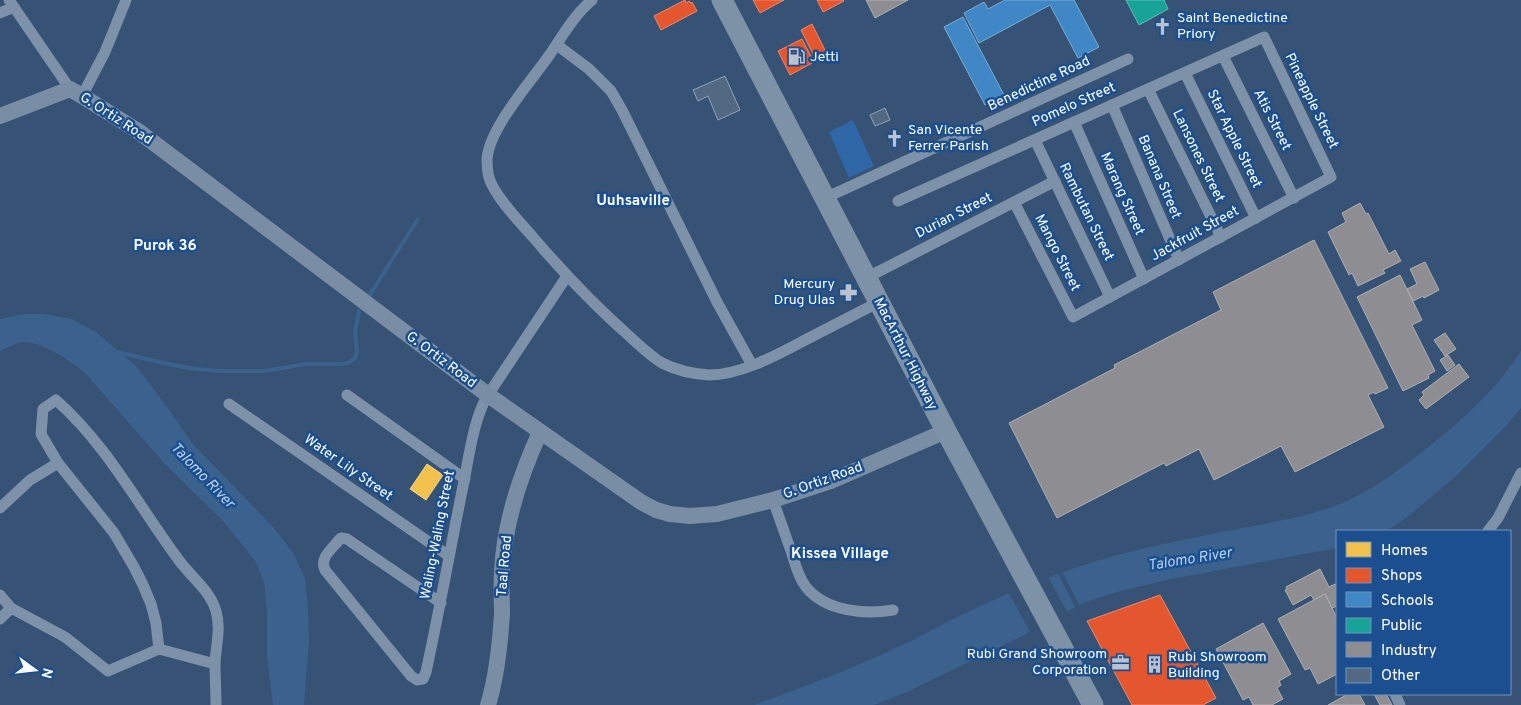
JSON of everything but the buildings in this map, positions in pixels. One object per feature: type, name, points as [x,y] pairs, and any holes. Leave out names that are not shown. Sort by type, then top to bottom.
[{"type":"highway","name":"MacArthur Highway","points":[[722,0],[878,302],[1093,705]]},
{"type":"street","points":[[0,116],[76,93],[105,52],[126,0]]},
{"type":"street","points":[[592,0],[577,15],[510,109],[498,130],[487,158],[491,183],[510,211],[567,276],[612,321],[653,357],[686,372],[710,375],[724,374],[779,354],[878,302]]},
{"type":"street","points":[[0,13],[12,3]]},
{"type":"street","name":"G. Ortiz Road","points":[[12,3],[76,93],[156,145],[488,395],[641,502],[656,510],[670,514],[690,516],[717,514],[772,500],[831,481],[946,431]]},
{"type":"street","name":"Pomelo Street","points":[[898,201],[1264,37]]},
{"type":"street","name":"Pineapple Street","points":[[1264,37],[1331,177]]},
{"type":"street","points":[[556,45],[589,69],[611,91],[752,365]]},
{"type":"street","name":"Atis Street","points":[[1222,56],[1294,198]]},
{"type":"street","name":"Benedictine Road","points":[[825,198],[1128,59]]},
{"type":"street","name":"Star Apple Street","points":[[1185,72],[1256,218]]},
{"type":"street","name":"Lansones Street","points":[[1148,89],[1221,237]]},
{"type":"street","name":"Banana Street","points":[[1112,105],[1179,260]]},
{"type":"street","name":"Marang Street","points":[[1074,122],[1144,279]]},
{"type":"street","name":"Rambutan Street","points":[[1035,140],[1110,297]]},
{"type":"street","name":"Jackfruit Street","points":[[1073,317],[1331,177]]},
{"type":"street","name":"Durian Street","points":[[866,278],[1055,181]]},
{"type":"street","name":"Mango Street","points":[[1014,202],[1073,317]]},
{"type":"street","name":"Waling-Waling Street","points":[[440,603],[347,539],[341,538],[323,561],[325,570],[410,676],[420,680],[425,676],[440,603],[464,479],[477,420],[483,402],[567,276]]},
{"type":"street","points":[[347,395],[464,479]]},
{"type":"street","points":[[159,649],[156,623],[151,604],[134,567],[104,520],[58,463],[41,434],[43,409],[56,400],[74,416],[111,461],[175,555],[204,589],[216,608],[218,618],[215,664],[216,705]]},
{"type":"street","name":"Water Lily Street","points":[[229,404],[449,556]]},
{"type":"street","name":"Taal Road","points":[[488,705],[499,655],[502,571],[510,519],[528,459],[540,432]]},
{"type":"street","points":[[0,508],[30,480],[58,463]]},
{"type":"street","points":[[1489,530],[1498,518],[1521,473]]},
{"type":"street","points":[[772,500],[800,579],[815,596],[826,602],[853,610],[881,612],[892,610]]},
{"type":"street","points":[[0,595],[11,608],[65,637],[108,671],[159,649],[215,664]]},
{"type":"street","points":[[0,619],[11,608]]},
{"type":"shaded area","points":[[853,120],[874,166],[849,178],[829,132]]},
{"type":"water","name":"Talomo River","points":[[24,314],[45,314],[72,319],[96,332],[137,367],[192,443],[274,528],[294,554],[305,578],[308,607],[309,642],[304,705],[273,705],[267,657],[267,613],[264,582],[255,561],[224,522],[164,463],[85,373],[63,357],[35,344],[18,343],[0,351],[0,319]]},
{"type":"water","name":"Talomo River","points":[[1521,351],[1521,408],[1506,426],[1457,475],[1410,515],[1388,530],[1336,530],[1336,548],[1166,580],[1085,602],[1024,635],[907,692],[874,705],[754,705],[859,664],[901,646],[984,604],[1074,568],[1163,544],[1306,515],[1349,500],[1362,494],[1397,471],[1453,427],[1495,386]]},
{"type":"pier","points":[[1061,570],[1081,608],[1077,610],[1057,572]]},
{"type":"pier","points":[[1047,575],[1068,614],[1031,634],[1008,591]]},
{"type":"waterway","points":[[369,296],[418,219]]},
{"type":"waterway","points":[[117,352],[194,369],[221,371],[264,371],[306,364],[348,363],[355,358],[357,352],[355,331],[359,311]]},
{"type":"place","name":"Saint Benedictine Priory","points":[[1163,26]]},
{"type":"place","name":"Jetti","points":[[796,57]]},
{"type":"place","name":"San Vicente Ferrer Parish","points":[[894,138]]},
{"type":"place","name":"Mercury Drug Ulas","points":[[849,292]]},
{"type":"place","name":"Rubi Grand Showroom Corporation","points":[[1121,662]]},
{"type":"place","name":"Rubi Showroom Building","points":[[1154,665]]},
{"type":"district","name":"Uuhsaville","points":[[633,201]]},
{"type":"district","name":"Purok 36","points":[[165,246]]},
{"type":"district","name":"Kissea Village","points":[[840,554]]}]
